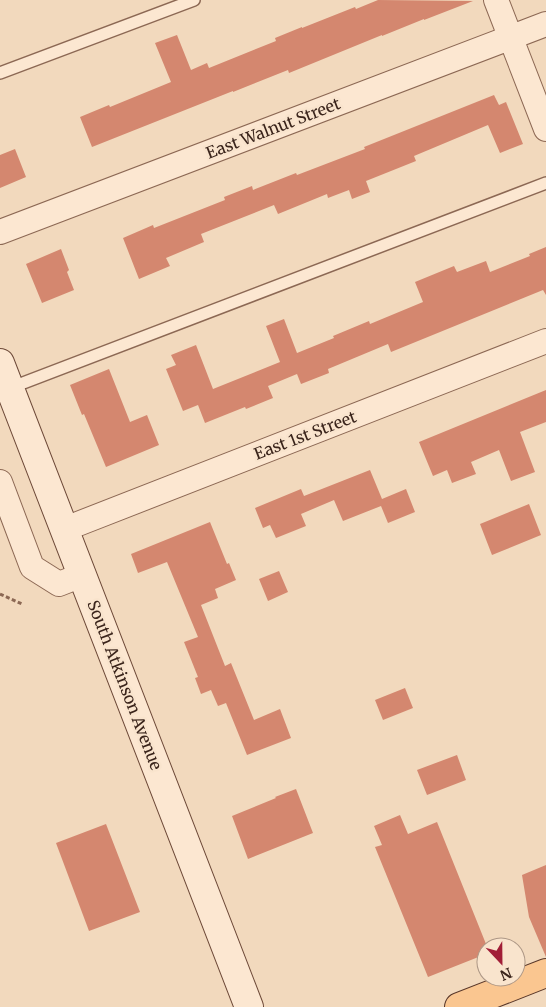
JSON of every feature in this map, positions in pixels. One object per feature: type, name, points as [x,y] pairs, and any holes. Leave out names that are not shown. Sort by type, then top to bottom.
[{"type":"main road","name":"South Atkinson Avenue","points":[[0,362],[249,1007]]},
{"type":"main road","points":[[459,1007],[546,973]]},
{"type":"street","points":[[496,0],[546,129]]},
{"type":"street","name":"East Walnut Street","points":[[0,232],[546,24]]},
{"type":"street","name":"East 1st Street","points":[[65,529],[546,342]]},
{"type":"street","points":[[0,482],[32,567],[59,584],[82,575]]},
{"type":"lane","points":[[0,74],[194,0]]},
{"type":"lane","points":[[10,388],[546,183]]},
{"type":"path","points":[[0,594],[22,604]]},
{"type":"building","points":[[378,0],[473,1],[289,73],[288,70],[233,91],[92,147],[80,117],[171,82],[155,43],[177,35],[191,70],[207,63],[209,68],[276,41],[275,38],[302,27]]},
{"type":"building","points":[[494,95],[499,105],[506,102],[523,144],[500,153],[488,125],[414,156],[416,161],[366,181],[370,192],[352,199],[349,190],[328,198],[327,194],[278,214],[274,205],[201,234],[204,242],[166,258],[170,266],[139,279],[123,238],[153,225],[154,228],[225,200],[224,197],[252,186],[253,190],[365,149],[364,147]]},
{"type":"building","points":[[15,149],[26,177],[0,188],[0,155]]},
{"type":"building","points":[[546,247],[546,295],[543,290],[391,352],[388,344],[328,369],[329,373],[301,384],[297,374],[268,386],[273,398],[205,423],[198,405],[183,411],[166,369],[176,365],[171,355],[196,345],[213,389],[280,362],[266,326],[284,319],[297,353],[369,321],[370,324],[423,302],[415,282],[454,266],[457,272],[486,261],[490,272],[530,256],[529,254]]},
{"type":"building","points":[[61,249],[74,290],[42,303],[26,264]]},
{"type":"building","points":[[109,369],[130,422],[147,415],[159,445],[106,467],[70,385]]},
{"type":"building","points":[[546,390],[546,422],[520,432],[535,472],[511,481],[499,450],[471,462],[476,474],[452,483],[447,470],[433,476],[419,442]]},
{"type":"building","points":[[370,470],[382,499],[406,489],[415,512],[388,523],[381,506],[343,521],[334,500],[301,514],[306,526],[276,538],[270,525],[263,528],[255,508],[301,489],[304,496]]},
{"type":"building","points":[[529,504],[541,535],[492,555],[480,524]]},
{"type":"building","points":[[210,522],[227,564],[229,563],[236,580],[215,589],[218,598],[201,605],[225,666],[231,663],[254,720],[280,709],[291,738],[247,755],[226,703],[218,706],[211,690],[201,694],[195,678],[198,677],[184,642],[198,637],[167,562],[138,573],[131,554]]},
{"type":"building","points":[[279,571],[288,592],[268,601],[259,579]]},
{"type":"building","points":[[405,688],[413,708],[383,720],[375,700]]},
{"type":"building","points":[[457,755],[466,780],[427,795],[417,770]]},
{"type":"building","points":[[296,789],[313,833],[248,859],[232,816]]},
{"type":"building","points":[[400,815],[408,834],[437,822],[483,937],[476,937],[476,958],[428,977],[375,847],[382,845],[374,826]]},
{"type":"building","points":[[106,824],[140,912],[89,931],[56,843]]},
{"type":"building","points":[[546,865],[546,957],[529,917],[522,875]]}]
